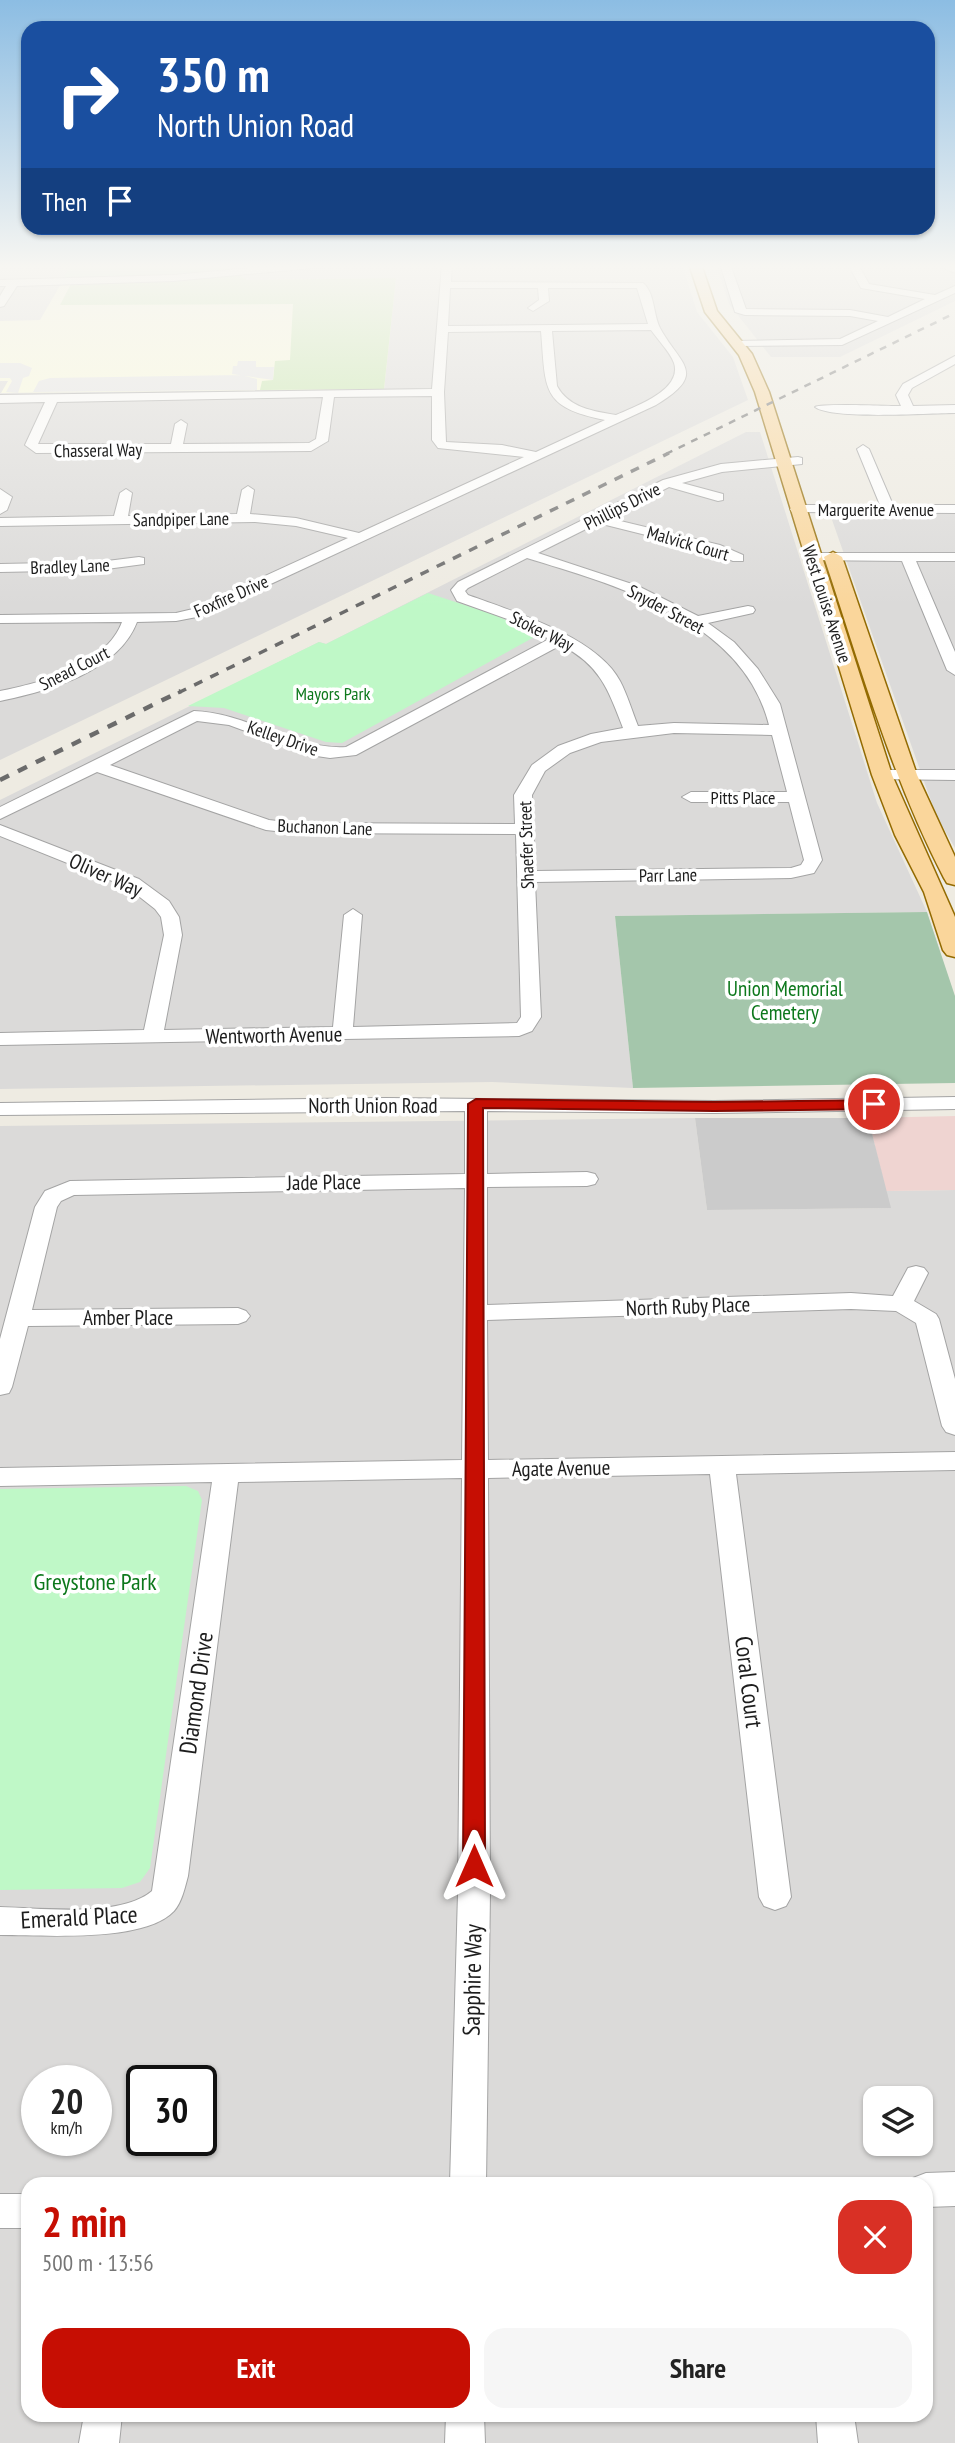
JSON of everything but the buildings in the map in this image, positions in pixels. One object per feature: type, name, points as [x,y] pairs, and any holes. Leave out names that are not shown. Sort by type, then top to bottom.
[{"type":"main road","name":"West Louise Avenue","points":[[769,378],[790,461],[806,509],[833,557],[907,775],[932,834],[955,878]]},
{"type":"main road","name":"West Louise Avenue","points":[[806,509],[812,557],[882,775],[906,835],[935,892],[955,950]]},
{"type":"street","points":[[439,378],[438,440],[442,445],[502,449],[537,456]]},
{"type":"street","points":[[550,378],[554,394],[568,405],[617,419]]},
{"type":"street","name":"Foxfire Drive","points":[[0,619],[176,617],[197,612],[617,419],[665,395],[679,378]]},
{"type":"street","points":[[909,410],[902,395],[906,386],[921,378]]},
{"type":"street","points":[[0,399],[438,393]]},
{"type":"street","points":[[181,424],[176,449],[311,447],[321,441],[329,394]]},
{"type":"street","name":"Chasseral Way","points":[[53,398],[31,445],[36,449],[176,449]]},
{"type":"street","points":[[821,407],[846,410],[955,410]]},
{"type":"street","points":[[863,449],[888,509]]},
{"type":"street","name":"Phillips Drive","points":[[458,590],[463,585],[668,483],[721,468],[790,461]]},
{"type":"street","points":[[668,483],[718,497]]},
{"type":"street","points":[[243,518],[248,490]]},
{"type":"street","points":[[120,521],[126,493]]},
{"type":"street","points":[[424,493],[444,498]]},
{"type":"street","name":"Marguerite Avenue","points":[[806,509],[955,509]]},
{"type":"street","name":"Sandpiper Lane","points":[[0,522],[243,518],[296,522],[359,537]]},
{"type":"street","name":"Malvick Court","points":[[597,519],[715,548],[738,558]]},
{"type":"street","name":"Snyder Street","points":[[527,554],[610,580],[651,597],[696,621],[746,663],[764,687],[772,704],[813,860],[808,869]]},
{"type":"street","points":[[812,557],[955,557]]},
{"type":"street","points":[[908,558],[955,670]]},
{"type":"street","name":"Bradley Lane","points":[[0,568],[99,566],[139,561]]},
{"type":"street","name":"Stoker Way","points":[[458,590],[461,598],[526,621],[562,639],[592,659],[612,680],[631,729]]},
{"type":"street","points":[[696,621],[748,610]]},
{"type":"street","name":"Snead Court","points":[[0,696],[31,689],[101,657],[122,639],[131,617]]},
{"type":"street","name":"Kelley Drive","points":[[0,814],[184,719],[208,715],[221,717],[319,752],[350,752],[544,646],[562,639]]},
{"type":"street","name":"Shaefer Street","points":[[530,1008],[523,794],[528,779],[540,765],[574,746],[631,729],[778,730]]},
{"type":"street","name":"Buchanon Lane","points":[[94,765],[266,825],[294,828],[524,830]]},
{"type":"street","points":[[882,775],[955,775]]},
{"type":"street","name":"Pitts Place","points":[[691,797],[796,797]]},
{"type":"street","name":"Oliver Way","points":[[0,830],[133,883],[162,905],[170,917],[173,935],[153,1036]]},
{"type":"street","name":"Parr Lane","points":[[527,877],[792,873],[808,869]]},
{"type":"street","points":[[342,1034],[353,915]]},
{"type":"street","name":"Wentworth Avenue","points":[[0,1039],[519,1031],[531,1017],[530,1008]]},
{"type":"street","name":"North Union Road","points":[[0,1109],[476,1104],[714,1107],[955,1103]]},
{"type":"street","name":"Sapphire Way","points":[[468,2177],[474,1893],[476,1104]]},
{"type":"street","name":"Jade Place","points":[[18,1318],[46,1207],[53,1196],[80,1185],[587,1179]]},
{"type":"street","points":[[916,1273],[901,1304],[927,1319],[955,1426]]},
{"type":"street","name":"North Ruby Place","points":[[475,1313],[851,1301],[901,1304]]},
{"type":"street","name":"Amber Place","points":[[18,1318],[238,1316]]},
{"type":"street","points":[[0,1387],[18,1318]]},
{"type":"street","name":"Agate Avenue","points":[[0,1477],[955,1461]]},
{"type":"street","name":"Coral Court","points":[[722,1466],[775,1897]]},
{"type":"street","name":"Diamond Drive","points":[[156,1908],[164,1900],[172,1876],[226,1474]]},
{"type":"street","name":"Emerald Place","points":[[0,1921],[126,1920],[156,1908]]},
{"type":"street","points":[[933,2190],[955,2189]]},
{"type":"street","points":[[0,2211],[21,2211]]},
{"type":"street","points":[[100,2443],[102,2422]]},
{"type":"street","points":[[465,2422],[465,2443]]},
{"type":"street","points":[[836,2422],[838,2443]]},
{"type":"shaded area","points":[[0,378],[740,378],[748,400],[0,760]]},
{"type":"shaded area","points":[[0,378],[385,378],[384,389],[1,393],[8,381],[0,381]]},
{"type":"shaded area","points":[[10,378],[23,378],[18,393],[6,392],[12,381]]},
{"type":"shaded area","points":[[50,378],[253,378],[257,379],[257,390],[33,392],[39,381]]},
{"type":"shaded area","points":[[746,432],[760,432],[877,803],[927,912],[615,916],[633,1088],[492,1082],[0,1089],[0,800],[319,642],[326,644]]},
{"type":"shaded area","points":[[836,513],[955,513],[955,848],[937,817],[926,787],[831,517]]},
{"type":"shaded area","points":[[955,1116],[955,1190],[886,1191],[868,1118]]},
{"type":"shaded area","points":[[695,1118],[707,1210],[890,1208],[886,1191],[955,1190],[955,2443],[0,2443],[0,1126]]},
{"type":"shaded area","points":[[695,1118],[868,1118],[891,1208],[707,1210]]},
{"type":"green space","points":[[385,378],[384,389],[260,390],[262,381]]},
{"type":"green space","name":"Mayors Park","points":[[428,593],[495,615],[538,635],[342,743],[326,742],[224,708],[188,706],[319,642],[326,644]]},
{"type":"green space","name":"Union Memorial Cemetery","points":[[927,912],[955,996],[955,1083],[633,1088],[615,916]]},
{"type":"green space","name":"Greystone Park","points":[[186,1486],[198,1491],[202,1500],[150,1868],[140,1882],[122,1888],[0,1890],[0,1489]]},
{"type":"railway","points":[[666,454],[822,378]]},
{"type":"railway","points":[[178,693],[669,453]]},
{"type":"railway","points":[[0,780],[181,691]]},
{"type":"route","points":[[474,1866],[476,1104],[714,1107],[874,1104]]}]
